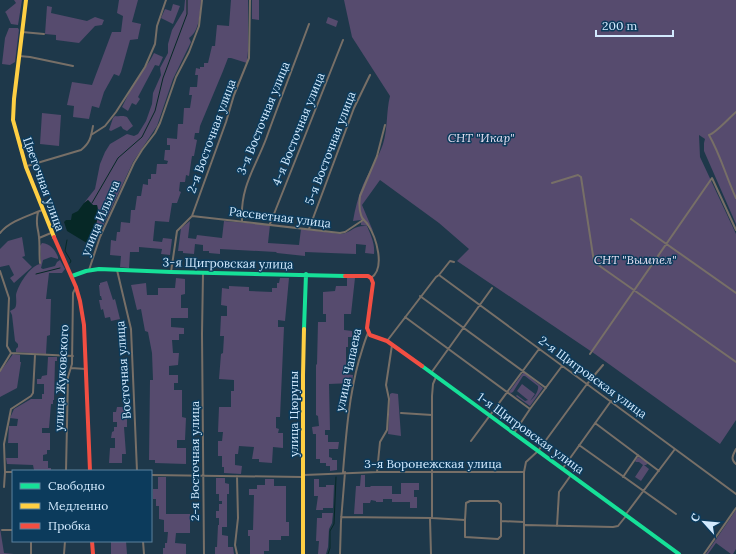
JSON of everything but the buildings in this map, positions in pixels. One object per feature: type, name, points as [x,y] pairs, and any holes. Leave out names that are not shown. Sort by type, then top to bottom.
[{"type":"street","name":"Цветочная улица","points":[[26,0],[14,99],[13,120],[16,138],[40,211],[72,276]]},
{"type":"street","points":[[91,135],[105,126],[116,112],[145,67],[155,44],[157,26],[166,0]]},
{"type":"street","name":"улица Ильича","points":[[72,276],[89,270],[100,237],[134,163],[155,133],[160,123],[176,77],[189,52],[199,26],[202,0]]},
{"type":"street","name":"2-я Восточная улица","points":[[171,272],[177,230],[192,216],[226,122],[234,95],[249,58],[250,0]]},
{"type":"street","name":"3-я Восточная улица","points":[[242,221],[245,188],[249,176],[264,143],[309,24]]},
{"type":"street","points":[[22,32],[44,34]]},
{"type":"street","name":"4-я Восточная улица","points":[[270,224],[343,40]]},
{"type":"street","points":[[19,56],[73,66]]},
{"type":"street","name":"5-я Восточная улица","points":[[309,229],[354,108],[370,75]]},
{"type":"street","points":[[736,112],[721,125],[715,133],[709,135],[718,151],[736,198]]},
{"type":"street","points":[[371,278],[374,276],[376,271],[379,256],[376,241],[368,224],[363,220],[359,202],[360,196],[377,156],[385,125]]},
{"type":"street","points":[[26,167],[81,150],[87,145],[93,126]]},
{"type":"street","points":[[552,183],[578,175],[581,177],[594,262],[736,362]]},
{"type":"street","points":[[590,354],[712,178],[736,230]]},
{"type":"street","points":[[0,233],[11,223],[40,211]]},
{"type":"street","points":[[40,211],[36,222],[39,238],[40,263]]},
{"type":"street","name":"Рассветная улица","points":[[192,216],[340,233],[345,232],[363,220]]},
{"type":"street","points":[[631,219],[736,293]]},
{"type":"street","points":[[39,238],[51,233]]},
{"type":"street","points":[[387,341],[436,277],[440,275],[450,261],[454,262]]},
{"type":"street","name":"3-я Щигровская улица","points":[[89,270],[306,274],[366,276],[371,278]]},
{"type":"street","name":"Восточная улица","points":[[117,270],[131,329],[138,470]]},
{"type":"street","points":[[0,271],[7,291],[9,305],[7,346],[11,353]]},
{"type":"street","name":"2-я Восточная улица","points":[[203,272],[204,554]]},
{"type":"street","name":"улица Цюрупы","points":[[303,554],[303,375],[306,274]]},
{"type":"street","name":"2-я Щигровская улица","points":[[440,275],[736,494]]},
{"type":"street","points":[[72,276],[82,312],[90,470]]},
{"type":"street","name":"улица Чапаева","points":[[340,554],[341,517],[350,403],[356,373],[368,334],[367,328],[373,286],[371,278]]},
{"type":"street","name":"улица Жуковского","points":[[66,470],[68,378],[73,356],[73,294],[76,286]]},
{"type":"street","points":[[431,373],[492,288]]},
{"type":"street","points":[[420,296],[546,388]]},
{"type":"street","points":[[405,317],[530,409]]},
{"type":"street","name":"1-я Щигровская улица","points":[[368,334],[387,341],[572,474],[679,554]]},
{"type":"street","points":[[377,472],[380,442],[387,430],[389,398],[386,385],[392,345]]},
{"type":"street","points":[[472,441],[539,349]]},
{"type":"street","points":[[11,353],[73,356]]},
{"type":"street","points":[[0,370],[11,353]]},
{"type":"street","points":[[4,488],[4,444],[9,416],[13,407],[33,395],[35,354]]},
{"type":"street","points":[[524,554],[524,472],[526,462],[538,450],[603,365]]},
{"type":"street","points":[[514,433],[562,366]]},
{"type":"street","points":[[71,368],[86,369]]},
{"type":"street","points":[[431,554],[432,415],[433,388],[436,377]]},
{"type":"street","points":[[563,468],[611,401]]},
{"type":"street","points":[[401,413],[432,415]]},
{"type":"street","points":[[595,423],[659,470]]},
{"type":"street","points":[[579,445],[676,514]]},
{"type":"street","points":[[525,525],[618,526],[643,490],[675,449]]},
{"type":"street","points":[[736,449],[732,456],[733,462],[736,464]]},
{"type":"street","points":[[623,476],[638,456]]},
{"type":"street","points":[[5,472],[12,472]]},
{"type":"street","name":"3-я Воронежская улица","points":[[152,475],[304,476],[344,472],[524,472]]},
{"type":"street","points":[[557,526],[559,492],[572,474]]},
{"type":"street","points":[[237,476],[238,518],[235,545],[237,554]]},
{"type":"street","points":[[468,501],[498,501],[501,504],[501,521],[501,536],[498,539],[465,537],[466,503],[468,501]]},
{"type":"street","points":[[704,554],[736,508]]},
{"type":"street","points":[[341,517],[465,520]]},
{"type":"street","points":[[501,521],[524,522]]},
{"type":"street","points":[[2,530],[12,530]]},
{"type":"street","points":[[31,542],[31,554]]},
{"type":"street","points":[[64,554],[65,542]]},
{"type":"street","points":[[92,542],[93,554]]},
{"type":"street","points":[[143,542],[144,554]]},
{"type":"green space","points":[[14,0],[22,0],[18,25],[11,24],[5,12],[16,3]]},
{"type":"green space","points":[[119,0],[138,0],[132,22],[141,24],[138,39],[130,40],[121,72],[119,76],[114,74],[104,92],[99,108],[92,106],[89,119],[73,117],[74,106],[67,105],[72,82],[92,85],[112,32],[121,32],[123,16],[117,13]]},
{"type":"green space","points":[[185,0],[201,0],[200,15],[197,26],[193,35],[189,38],[191,42],[173,79],[157,126],[133,162],[96,242],[93,241],[93,233],[99,212],[97,205],[93,205],[88,200],[80,208],[95,189],[100,164],[110,144],[127,134],[134,136],[138,134],[146,121],[152,104],[153,93],[161,75],[160,68],[168,53],[168,44],[172,30],[184,10]]},
{"type":"green space","points":[[231,0],[248,0],[247,63],[228,58],[200,126],[199,133],[195,133],[194,139],[197,140],[194,156],[192,156],[189,176],[186,175],[185,182],[180,182],[179,191],[181,192],[177,203],[172,203],[169,222],[155,221],[153,241],[162,242],[163,238],[172,239],[170,255],[161,254],[162,249],[139,247],[139,252],[130,252],[129,268],[120,267],[121,256],[110,255],[111,240],[116,241],[117,232],[120,232],[121,222],[130,223],[131,210],[135,210],[137,196],[141,196],[143,184],[148,185],[148,179],[151,179],[151,174],[156,174],[157,164],[167,164],[168,161],[164,160],[165,150],[170,150],[170,145],[167,145],[167,138],[177,139],[178,124],[183,124],[184,108],[190,108],[192,95],[189,95],[190,87],[197,87],[198,75],[195,75],[196,68],[200,69],[200,67],[204,67],[204,63],[208,63],[212,46],[215,46],[217,25],[229,26]]},
{"type":"green space","points":[[252,0],[259,0],[259,20],[252,19]]},
{"type":"green space","points":[[344,0],[736,0],[736,224],[704,151],[705,139],[699,135],[700,157],[736,234],[736,420],[720,444],[595,354],[457,261],[469,249],[439,223],[380,180],[362,205],[373,231],[368,226],[361,225],[361,220],[353,221],[361,190],[383,144],[386,132],[390,96],[352,37]]},
{"type":"green space","points":[[173,4],[180,6],[173,24],[161,18],[165,9],[171,11]]},
{"type":"green space","points":[[47,6],[52,7],[51,13],[87,21],[95,17],[104,20],[102,25],[95,26],[79,43],[56,40],[56,35],[45,34]]},
{"type":"green space","points":[[328,17],[338,21],[336,27],[326,23]]},
{"type":"green space","points":[[9,28],[18,28],[19,30],[15,62],[10,65],[2,64],[5,38]]},
{"type":"green space","points":[[154,53],[163,57],[159,66],[155,65],[138,97],[140,99],[136,105],[132,103],[128,111],[122,107],[134,83]]},
{"type":"green space","points":[[42,113],[61,115],[59,146],[40,144]]},
{"type":"green space","points":[[115,116],[127,117],[133,126],[127,131],[121,126],[111,131],[109,130]]},
{"type":"green space","points":[[190,221],[188,238],[196,239],[197,235],[222,238],[224,221],[270,225],[268,243],[299,245],[301,229],[341,234],[362,226],[367,226],[373,243],[374,254],[365,253],[366,245],[356,244],[356,254],[305,252],[305,256],[276,252],[220,249],[220,254],[203,251],[203,245],[195,244],[194,254],[183,253],[183,251],[178,251],[181,228]]},
{"type":"green space","points":[[22,237],[25,256],[22,257],[32,267],[14,283],[10,278],[14,275],[9,265],[0,267],[0,249],[8,241]]},
{"type":"green space","points":[[42,243],[48,245],[54,250],[58,259],[51,257],[43,260],[41,268],[43,269],[55,266],[60,260],[65,269],[62,273],[49,273],[46,299],[51,299],[50,335],[47,336],[46,354],[16,352],[18,344],[15,341],[12,315],[10,311],[16,307],[16,295],[22,281],[32,268],[40,264],[40,246]]},
{"type":"green space","points":[[176,278],[185,279],[185,294],[181,295],[181,308],[188,308],[188,318],[171,318],[171,327],[184,328],[184,334],[179,334],[179,340],[172,340],[173,353],[179,353],[178,365],[169,366],[169,375],[178,375],[178,383],[174,383],[174,390],[182,390],[182,417],[186,418],[185,440],[177,440],[177,448],[186,448],[186,464],[155,463],[155,460],[149,460],[150,380],[153,380],[152,353],[148,332],[145,331],[141,309],[137,310],[131,285],[146,283],[147,295],[158,295],[158,288],[175,288]]},
{"type":"green space","points":[[280,278],[289,278],[285,321],[278,320],[278,327],[284,327],[280,417],[276,417],[276,428],[279,429],[278,433],[283,433],[283,448],[273,447],[272,463],[259,462],[259,459],[252,459],[254,447],[239,446],[238,454],[235,454],[235,465],[242,466],[241,474],[224,473],[224,467],[222,467],[222,456],[218,456],[218,441],[222,441],[223,432],[218,432],[219,407],[231,407],[231,391],[234,391],[234,380],[219,379],[224,336],[220,336],[221,316],[227,316],[227,306],[221,305],[222,288],[229,289],[229,286],[249,287],[249,291],[272,292],[272,288],[277,288],[277,283],[279,283]]},
{"type":"green space","points":[[347,278],[355,278],[351,314],[344,314],[344,330],[352,331],[352,337],[348,337],[348,347],[346,347],[346,365],[344,365],[343,374],[353,375],[352,383],[329,384],[330,430],[325,430],[325,435],[328,435],[328,442],[339,442],[338,449],[329,449],[329,457],[332,458],[332,460],[337,460],[337,470],[330,471],[330,466],[326,466],[326,463],[320,463],[320,459],[316,459],[316,434],[313,434],[312,427],[319,426],[318,416],[316,415],[318,322],[326,322],[326,314],[323,314],[323,292],[335,291],[336,286],[347,286]]},
{"type":"green space","points":[[107,281],[113,300],[115,299],[120,319],[111,321],[110,317],[105,318],[103,309],[101,310],[99,300],[102,300],[99,285],[100,283]]},
{"type":"green space","points":[[13,354],[20,355],[21,362],[17,388],[0,397],[0,372]]},
{"type":"green space","points":[[48,357],[57,357],[57,361],[55,361],[54,400],[53,404],[51,404],[49,428],[42,428],[42,433],[50,433],[50,450],[47,450],[47,454],[43,455],[43,461],[48,461],[48,468],[51,468],[51,470],[34,470],[33,465],[7,464],[6,458],[18,458],[18,443],[8,443],[9,426],[17,426],[18,419],[10,418],[14,409],[31,399],[42,399],[42,394],[44,394],[44,384],[37,384],[37,379],[41,379],[42,376],[47,375]]},
{"type":"green space","points":[[523,373],[543,388],[530,406],[516,396],[517,395],[525,401],[528,400],[517,391],[522,384],[535,394],[530,401],[537,392],[538,386],[525,376],[523,376],[513,392],[509,392]]},
{"type":"green space","points":[[390,394],[398,394],[401,436],[388,434]]},
{"type":"green space","points":[[117,407],[125,407],[125,411],[127,411],[127,427],[124,427],[126,454],[122,454],[122,463],[109,463],[110,448],[115,448],[115,438],[111,438],[114,427],[117,427],[117,422],[113,422],[113,412],[116,412]]},
{"type":"green space","points":[[638,457],[648,463],[644,465],[649,469],[641,481],[635,477],[643,465],[635,461]]},
{"type":"green space","points":[[361,475],[365,475],[365,487],[392,486],[392,494],[401,494],[401,483],[419,483],[419,490],[414,490],[414,497],[417,497],[417,508],[410,508],[410,502],[392,502],[392,499],[383,499],[383,502],[371,500],[370,503],[363,503],[363,514],[354,514],[356,486],[360,486]]},
{"type":"green space","points":[[158,477],[166,477],[166,514],[190,514],[190,533],[176,533],[175,543],[186,544],[186,554],[163,554],[163,548],[165,548],[165,543],[167,543],[168,532],[164,532],[164,520],[159,519],[159,506],[156,506],[156,499],[153,499],[153,489],[158,489]]},
{"type":"green space","points":[[216,478],[225,478],[225,483],[229,484],[229,494],[227,494],[227,527],[222,527],[222,535],[228,536],[228,547],[233,547],[234,554],[215,554],[219,525],[219,518],[216,518],[216,511],[219,511],[219,504],[222,504],[222,501],[219,501],[219,494],[216,494]]},
{"type":"green space","points":[[265,479],[274,479],[274,486],[286,486],[286,522],[289,522],[289,536],[281,536],[281,540],[269,540],[269,551],[264,551],[264,554],[250,554],[250,536],[248,536],[248,530],[253,530],[254,495],[249,495],[249,489],[257,489],[257,485],[265,485]]},
{"type":"green space","points":[[314,479],[319,479],[319,487],[334,485],[333,508],[316,510],[318,496],[314,496]]},
{"type":"green space","points":[[736,510],[736,549],[733,554],[716,543],[708,554],[706,554]]},
{"type":"green space","points":[[322,513],[333,513],[332,523],[329,529],[326,554],[318,554],[319,541],[316,541],[317,518],[322,518]]},
{"type":"green space","points":[[0,528],[4,553],[14,554],[0,554]]},
{"type":"green space","points":[[111,542],[126,542],[127,554],[111,554]]},
{"type":"shaded area","points":[[88,200],[93,205],[97,205],[98,209],[92,245],[67,231],[64,222],[66,220],[71,220],[72,214],[78,211]]},
{"type":"waterway","points":[[92,203],[118,158],[142,137],[155,111],[163,78],[187,14],[187,0]]},
{"type":"waterway","points":[[67,240],[65,251],[71,261],[70,263]]},
{"type":"waterway","points":[[36,274],[60,268]]},
{"type":"waterway","points":[[328,554],[330,548],[330,531],[334,524],[336,477]]},
{"type":"traffic: fast","points":[[72,276],[86,271],[99,269],[345,276]]},
{"type":"traffic: fast","points":[[304,329],[306,274]]},
{"type":"traffic: fast","points":[[422,366],[679,554]]},
{"type":"traffic: slow","points":[[26,0],[14,99],[13,120],[26,167],[54,237]]},
{"type":"traffic: slow","points":[[303,554],[304,329]]},
{"type":"traffic: jam","points":[[54,237],[76,287],[84,325],[90,470]]},
{"type":"traffic: jam","points":[[345,276],[368,276],[371,278],[373,283],[367,328],[370,335],[387,341],[422,366]]},
{"type":"traffic: jam","points":[[92,542],[93,554]]},
{"type":"park label","name":"СНТ \"Икар\"","points":[[481,137]]},
{"type":"park label","name":"СНТ \"Вымпел\"","points":[[635,259]]}]
